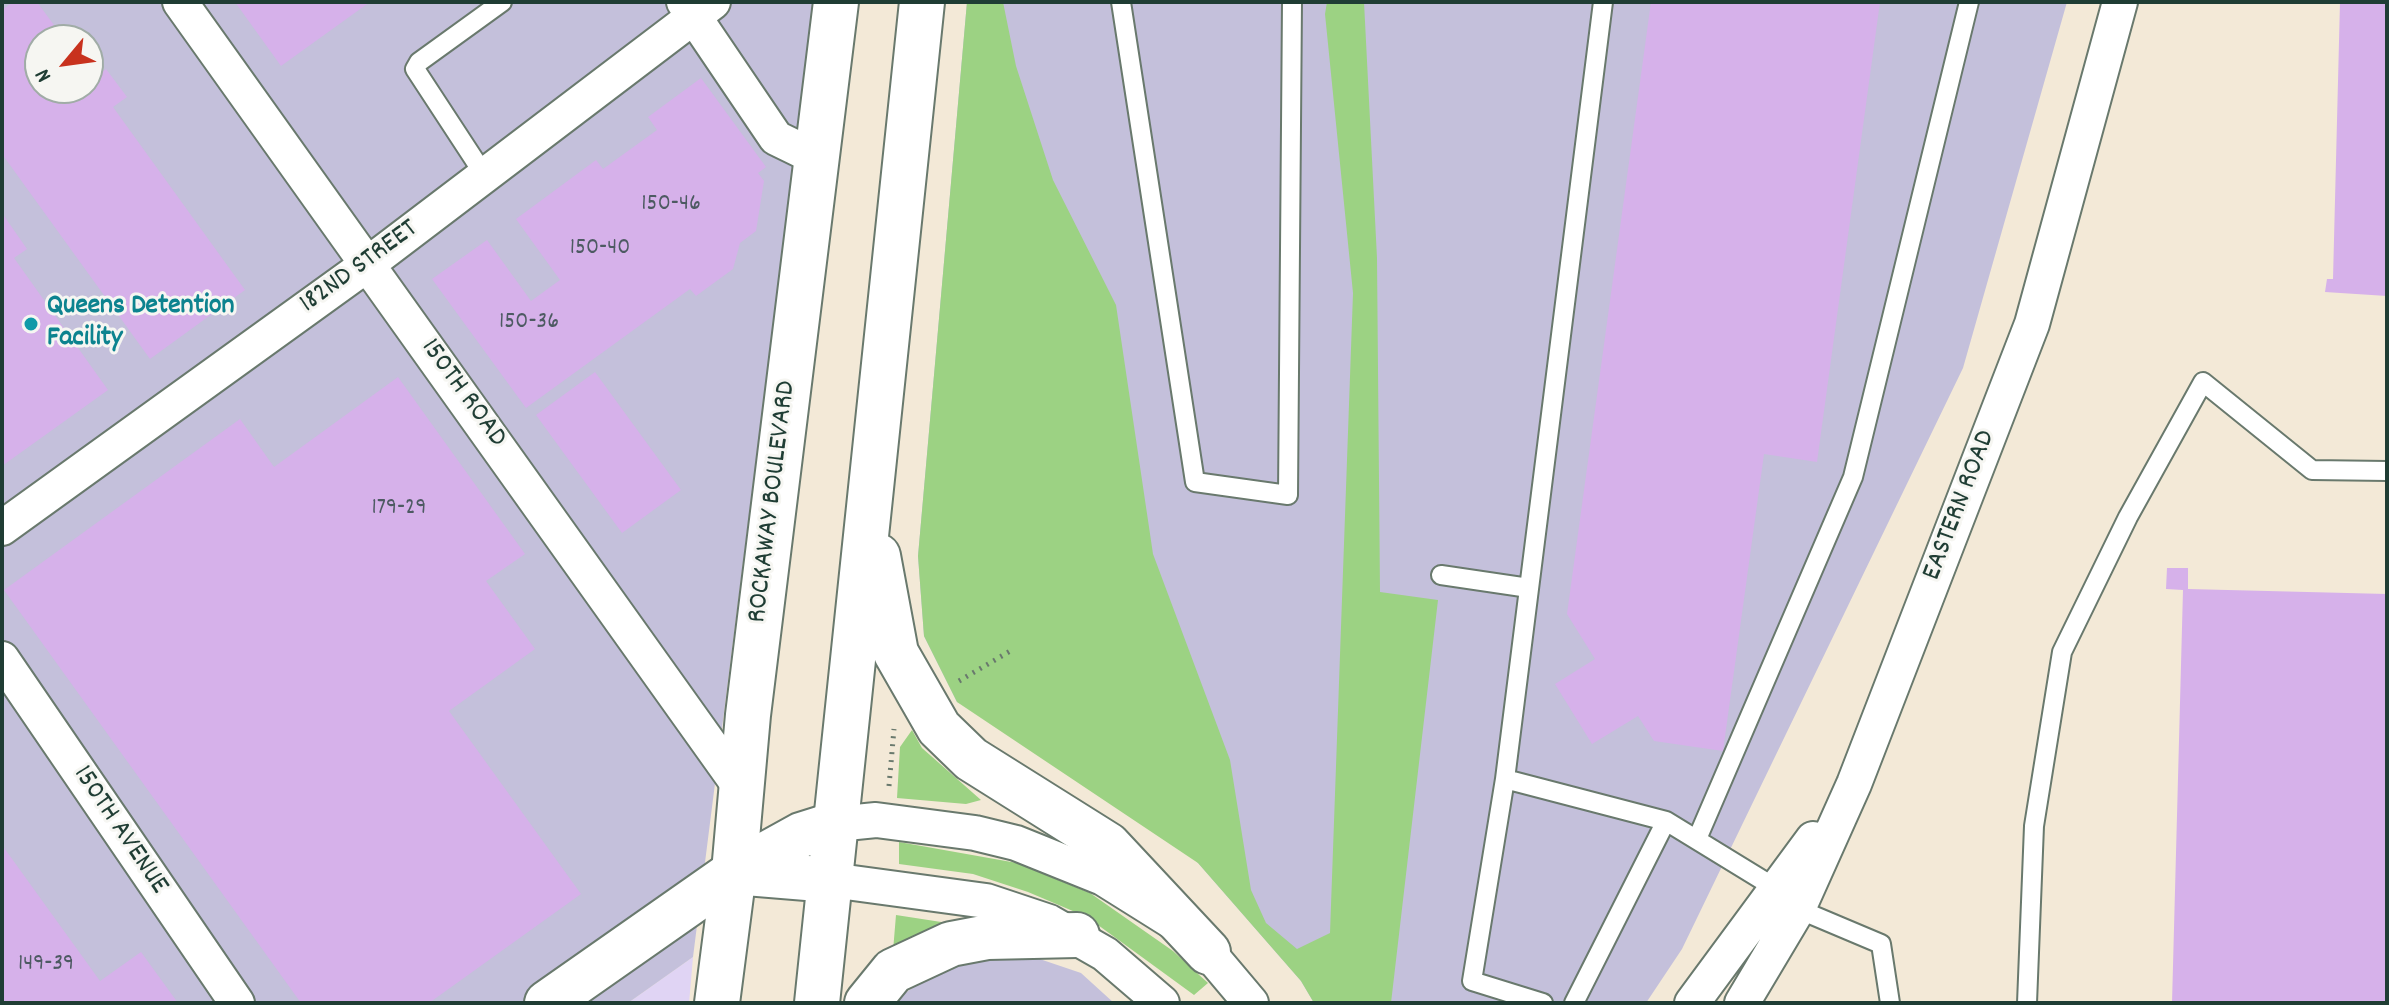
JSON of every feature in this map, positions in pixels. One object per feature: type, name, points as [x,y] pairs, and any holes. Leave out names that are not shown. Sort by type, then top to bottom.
[{"type":"main road","name":"ROCKAWAY BOULEVARD","points":[[717,1003],[815,157],[836,2]]},
{"type":"main road","points":[[817,1003],[922,2]]},
{"type":"main road","points":[[869,507],[896,653],[939,728],[982,767],[1108,845],[1208,952]]},
{"type":"main road","points":[[553,1001],[734,872],[791,839],[836,824]]},
{"type":"main road","points":[[734,872],[831,880]]},
{"type":"main road","points":[[867,1003],[893,971],[951,944],[988,937],[1077,935]]},
{"type":"street","name":"150TH ROAD","points":[[180,2],[741,788]]},
{"type":"street","name":"EASTERN ROAD","points":[[1746,998],[1788,899],[1854,784],[2032,324],[2120,2]]},
{"type":"street","name":"182ND STREET","points":[[2,528],[368,264],[485,176],[697,7]]},
{"type":"street","points":[[697,7],[776,138],[815,157]]},
{"type":"street","name":"150TH AVENUE","points":[[2,659],[237,1003]]},
{"type":"street","points":[[836,824],[876,820],[913,823],[1016,843],[1103,878],[1178,925],[1208,952],[1251,1003]]},
{"type":"street","points":[[831,880],[986,901],[1077,935],[1129,972],[1162,1003]]},
{"type":"street","points":[[1692,1003],[1788,899]]},
{"type":"lane","points":[[485,176],[415,69],[419,62],[502,2]]},
{"type":"lane","points":[[1121,2],[1195,482],[1288,495],[1292,2]]},
{"type":"lane","points":[[1543,1003],[1472,981],[1505,779],[1603,2]]},
{"type":"lane","points":[[1697,839],[1853,477],[1969,2]]},
{"type":"lane","points":[[2027,1003],[2034,826],[2062,652],[2128,517],[2203,382],[2312,470],[2387,471]]},
{"type":"lane","points":[[1441,575],[1529,588]]},
{"type":"lane","points":[[1505,779],[1666,821],[1788,899],[1881,944],[1890,1003]]},
{"type":"lane","points":[[1574,1003],[1666,821]]},
{"type":"path","points":[[950,686],[1012,650]]},
{"type":"path","points":[[889,797],[891,735],[898,719]]},
{"type":"shaded area","points":[[2,2],[814,2],[693,957],[628,1003],[2,1003]]},
{"type":"shaded area","points":[[967,2],[2067,2],[1963,368],[1682,949],[1646,1003],[1314,1003],[1301,981],[1198,863],[1104,772],[957,702],[924,636],[918,556]]},
{"type":"shaded area","points":[[1016,951],[1081,973],[1114,1003],[896,1003],[902,995],[954,960]]},
{"type":"shaded area","points":[[693,957],[689,1003],[628,1003]]},
{"type":"green space","points":[[967,2],[1003,2],[1016,66],[1053,180],[1116,305],[1153,554],[1230,760],[1251,890],[1266,923],[1297,949],[1330,933],[1353,293],[1325,14],[1327,2],[1364,2],[1377,258],[1380,592],[1438,600],[1391,1003],[1314,1003],[1301,981],[1198,863],[957,702],[924,636],[918,556]]},
{"type":"green space","points":[[912,730],[922,748],[981,800],[966,804],[897,798],[900,747]]},
{"type":"green space","points":[[899,842],[1017,863],[1090,893],[1173,951],[1208,983],[1194,995],[1087,917],[1028,892],[973,874],[899,864]]},
{"type":"green space","points":[[896,915],[967,926],[893,951]]},
{"type":"building","points":[[13,2],[37,2],[53,24],[24,24],[24,104],[104,104],[106,69],[127,97],[113,107],[245,290],[150,359],[2,154],[2,10]]},
{"type":"building","points":[[235,2],[370,2],[281,66]]},
{"type":"building","points":[[1651,2],[1880,2],[1817,462],[1764,454],[1723,751],[1654,741],[1638,716],[1592,744],[1555,684],[1595,659],[1567,614]]},
{"type":"building","points":[[2340,2],[2387,2],[2387,296],[2325,292],[2327,279],[2333,279]]},
{"type":"building","points":[[701,78],[766,167],[758,173],[764,181],[756,231],[740,243],[733,269],[696,296],[690,289],[526,408],[432,279],[487,240],[531,301],[560,280],[516,219],[596,160],[603,169],[657,130],[648,117]]},
{"type":"building","name":"Queens Detention Facility","points":[[2,213],[27,249],[14,258],[108,390],[2,466]]},
{"type":"building","points":[[595,372],[681,490],[622,533],[536,415]]},
{"type":"building","points":[[398,377],[525,554],[486,581],[535,649],[449,711],[581,894],[429,1003],[301,1003],[4,590],[240,419],[274,467]]},
{"type":"building","points":[[2167,568],[2188,568],[2188,589],[2387,594],[2387,1003],[2172,1003],[2183,590],[2166,589]]},
{"type":"building","points":[[2,845],[100,981],[141,952],[178,1003],[2,1003]]},
{"type":"place","name":"Queens Detention Facility","points":[[31,324]]}]
